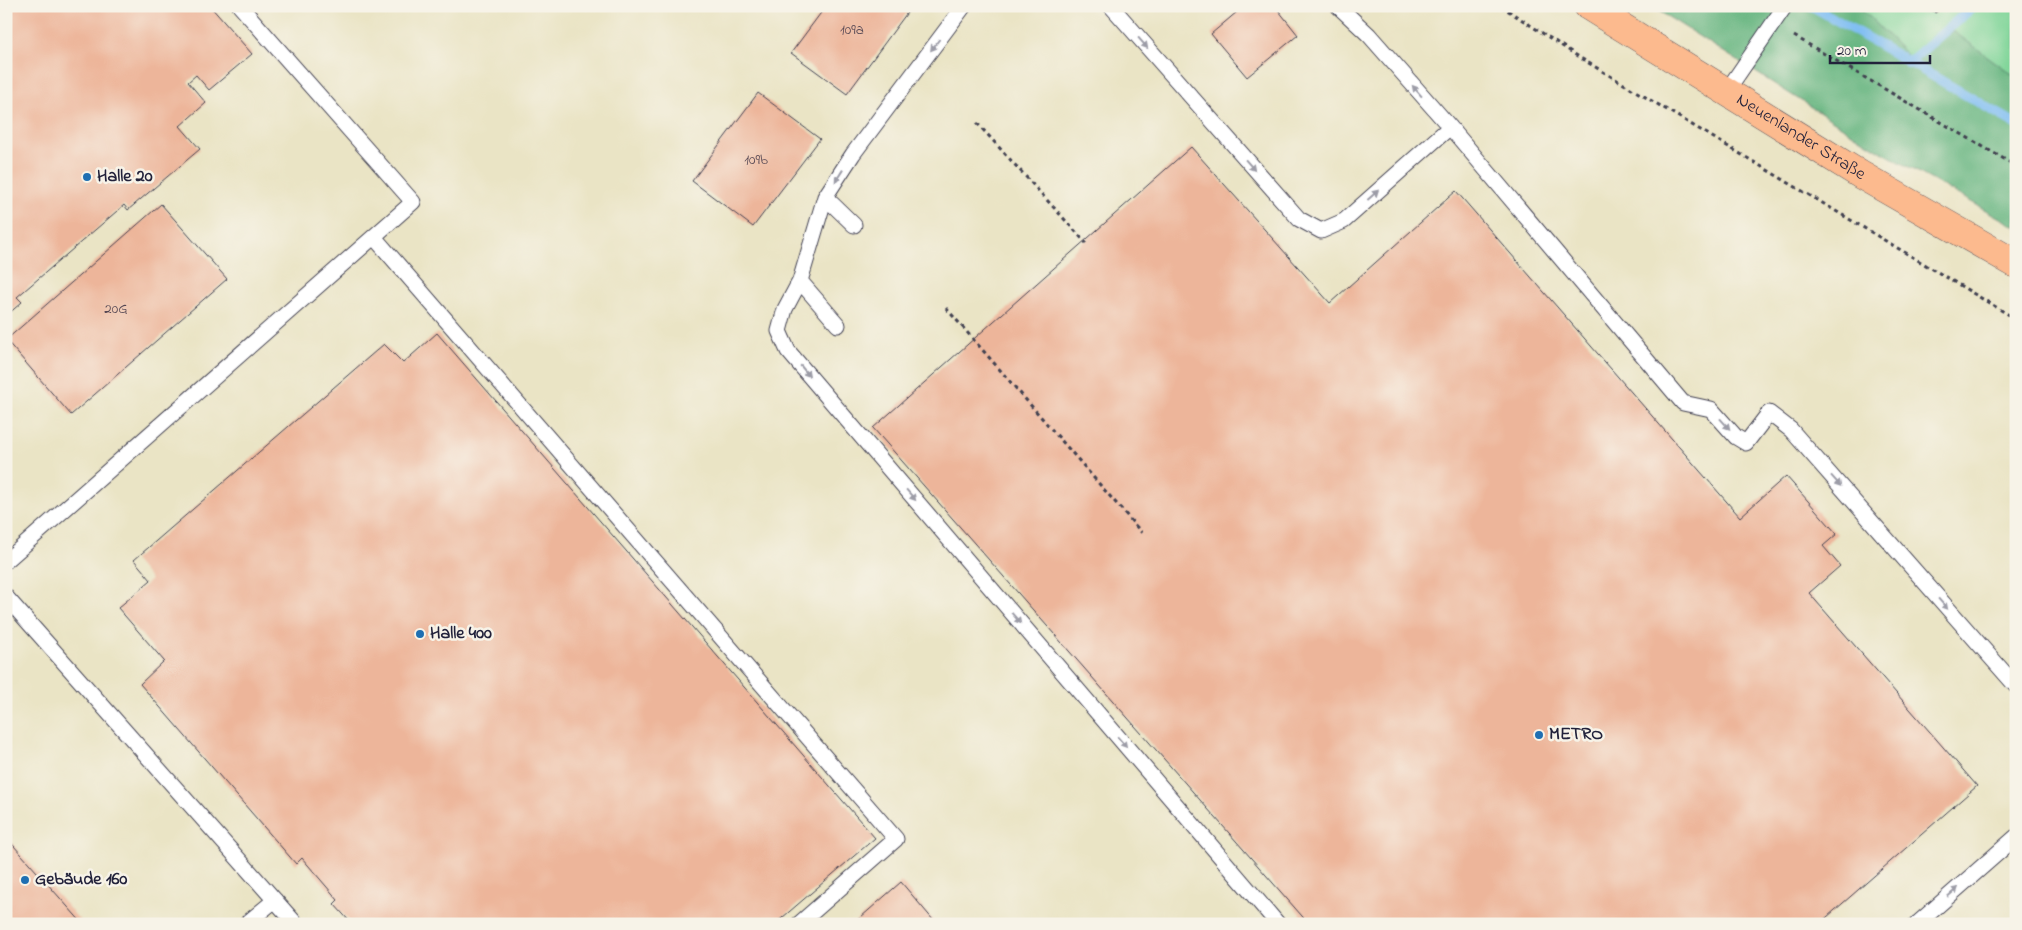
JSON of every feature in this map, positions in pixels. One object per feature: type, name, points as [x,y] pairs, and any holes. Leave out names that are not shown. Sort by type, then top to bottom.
[{"type":"main road","name":"Neuenlander Straße","points":[[1588,6],[1861,175],[2016,264]]},
{"type":"lane","points":[[6,561],[413,202],[240,6]]},
{"type":"lane","points":[[964,6],[853,154],[825,198],[800,281],[785,309],[779,331],[788,351],[1278,924]]},
{"type":"lane","points":[[1111,6],[1299,219],[1321,231],[1344,221],[1450,127]]},
{"type":"lane","points":[[1338,6],[1369,35],[1450,127],[1683,403],[1711,409],[1736,437],[1746,443],[1769,413],[1791,430],[2016,686]]},
{"type":"lane","points":[[1726,92],[1785,6]]},
{"type":"lane","points":[[825,198],[854,225]]},
{"type":"lane","points":[[374,237],[896,839],[800,924]]},
{"type":"lane","points":[[800,281],[838,325]]},
{"type":"lane","points":[[6,597],[296,924]]},
{"type":"lane","points":[[1917,924],[2016,837]]},
{"type":"lane","points":[[246,924],[275,900]]},
{"type":"path","points":[[1501,6],[1582,59],[2016,319]]},
{"type":"path","points":[[1746,6],[2016,166]]},
{"type":"path","points":[[977,123],[1086,243]]},
{"type":"path","points":[[946,308],[1142,533]]},
{"type":"green space","points":[[1651,6],[1859,6],[1910,58],[1953,31],[2016,77],[2016,227],[1882,152]]},
{"type":"green space","points":[[1859,6],[2016,6],[2016,77],[1953,32],[1910,59]]},
{"type":"building","name":"Halle 20","points":[[6,6],[210,6],[252,54],[209,90],[196,75],[188,82],[206,103],[180,126],[200,149],[128,210],[124,205],[17,297],[22,302],[6,316]]},
{"type":"building","points":[[826,6],[912,6],[847,94],[791,53]]},
{"type":"building","points":[[1244,6],[1275,6],[1298,35],[1247,77],[1211,34]]},
{"type":"building","points":[[1929,6],[1944,6],[1935,13]]},
{"type":"building","points":[[758,93],[820,139],[753,227],[692,181]]},
{"type":"building","points":[[1191,147],[1330,303],[1456,191],[1740,517],[1786,476],[1837,534],[1823,546],[1840,566],[1809,593],[1977,786],[1819,924],[1309,924],[873,428]]},
{"type":"building","points":[[161,204],[227,279],[71,415],[6,340]]},
{"type":"building","name":"Halle 400","points":[[437,333],[875,838],[775,924],[352,924],[334,904],[338,900],[302,858],[296,864],[140,684],[164,661],[118,608],[151,580],[134,560],[384,344],[403,363]]},
{"type":"building","name":"Gebäude 160","points":[[6,837],[83,924],[6,924]]},
{"type":"building","points":[[901,882],[934,921],[931,924],[853,924]]},
{"type":"waterway","points":[[1812,6],[2016,124]]},
{"type":"waterway","points":[[1908,63],[1974,6]]},
{"type":"place","name":"Halle 20","points":[[87,177]]},
{"type":"place","name":"Halle 400","points":[[420,634]]},
{"type":"place","name":"METRO","points":[[1539,735]]},
{"type":"place","name":"Gebäude 160","points":[[25,880]]}]
